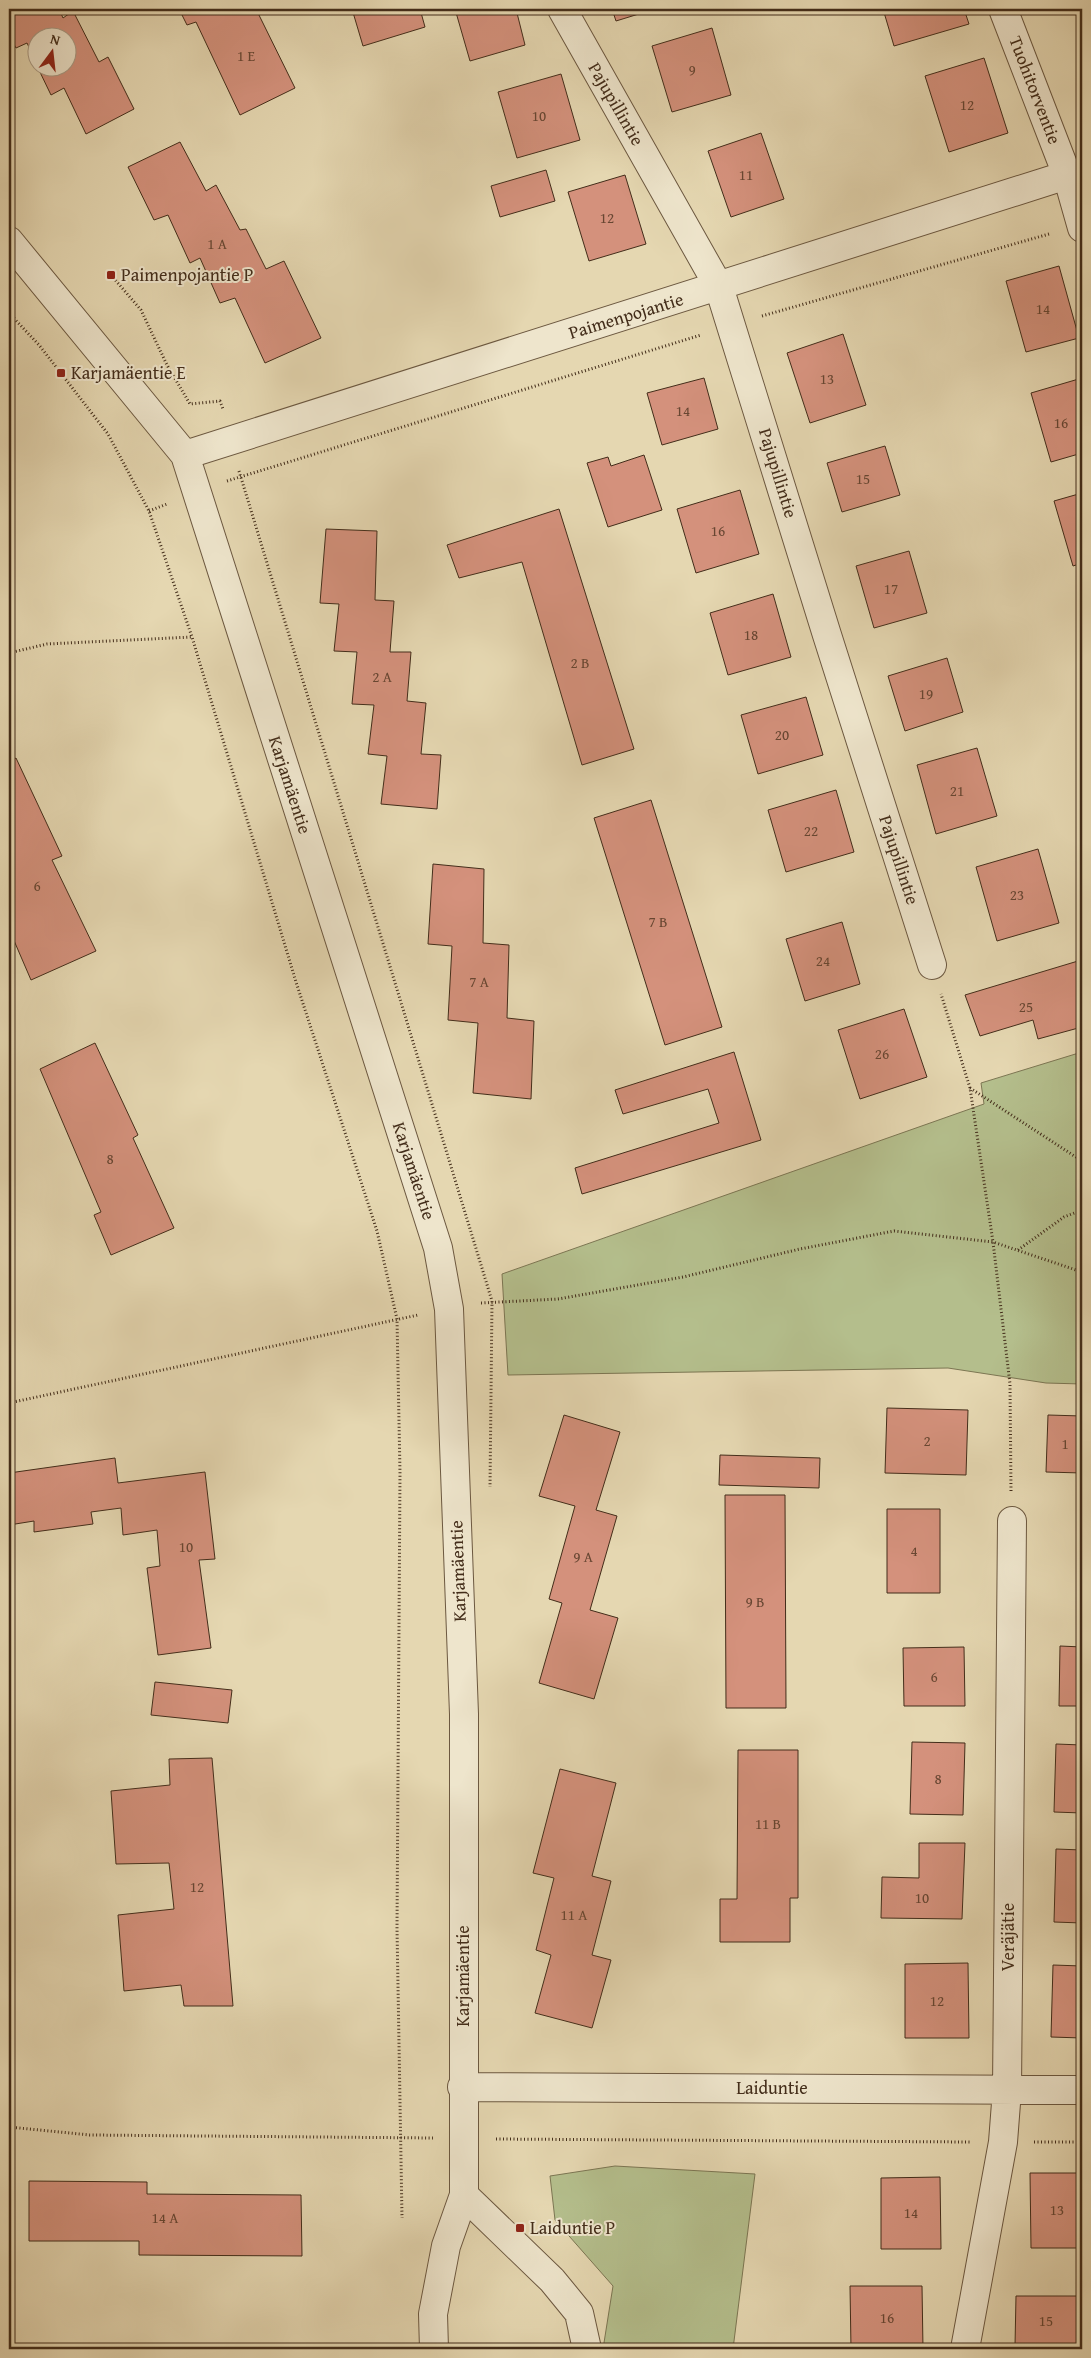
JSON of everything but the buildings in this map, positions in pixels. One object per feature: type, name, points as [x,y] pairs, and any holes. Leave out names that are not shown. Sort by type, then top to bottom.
[{"type":"street","name":"Pajupillintie","points":[[562,9],[720,287],[827,635],[932,965]]},
{"type":"street","name":"Tuohitorventie","points":[[1003,9],[1067,175],[1082,226]]},
{"type":"street","name":"Paimenpojantie","points":[[185,455],[720,287],[1067,175]]},
{"type":"street","name":"Karjamäentie","points":[[9,241],[185,455],[438,1248],[449,1309],[464,1714],[462,2087],[464,2195],[446,2246],[433,2314],[434,2349]]},
{"type":"street","name":"Veräjätie","points":[[965,2349],[1003,2142],[1007,2090],[1012,1521]]},
{"type":"street","name":"Laiduntie","points":[[462,2087],[1082,2090]]},
{"type":"street","points":[[464,2195],[552,2280],[579,2313],[587,2349]]},
{"type":"path","points":[[149,511],[240,476],[732,325],[1082,226]]},
{"type":"path","points":[[111,275],[141,310],[167,365],[190,404],[220,401],[234,440],[240,476],[492,1300],[558,1299],[683,1277],[800,1248],[894,1232],[993,1242],[1082,1272]]},
{"type":"path","points":[[9,313],[39,345],[108,434],[149,511],[192,637],[296,982],[376,1230],[397,1319],[400,1473],[398,1928],[402,2218]]},
{"type":"path","points":[[9,653],[47,644],[192,637]]},
{"type":"path","points":[[932,965],[970,1088],[993,1242],[1010,1384],[1012,1521]]},
{"type":"path","points":[[970,1088],[1082,1161]]},
{"type":"path","points":[[1018,1250],[1064,1217],[1082,1210]]},
{"type":"path","points":[[9,1403],[397,1319]]},
{"type":"path","points":[[9,2127],[90,2135],[1082,2142]]},
{"type":"green space","points":[[1082,1052],[1082,1384],[1046,1383],[948,1368],[508,1375],[502,1274],[984,1104],[981,1083]]},
{"type":"green space","points":[[615,2166],[755,2174],[733,2349],[603,2349],[613,2286],[555,2220],[550,2176]]},
{"type":"place","name":"Paimenpojantie P","points":[[111,275]]},
{"type":"place","name":"Karjamäentie E","points":[[61,373]]},
{"type":"place","name":"Laiduntie P","points":[[520,2228]]}]
